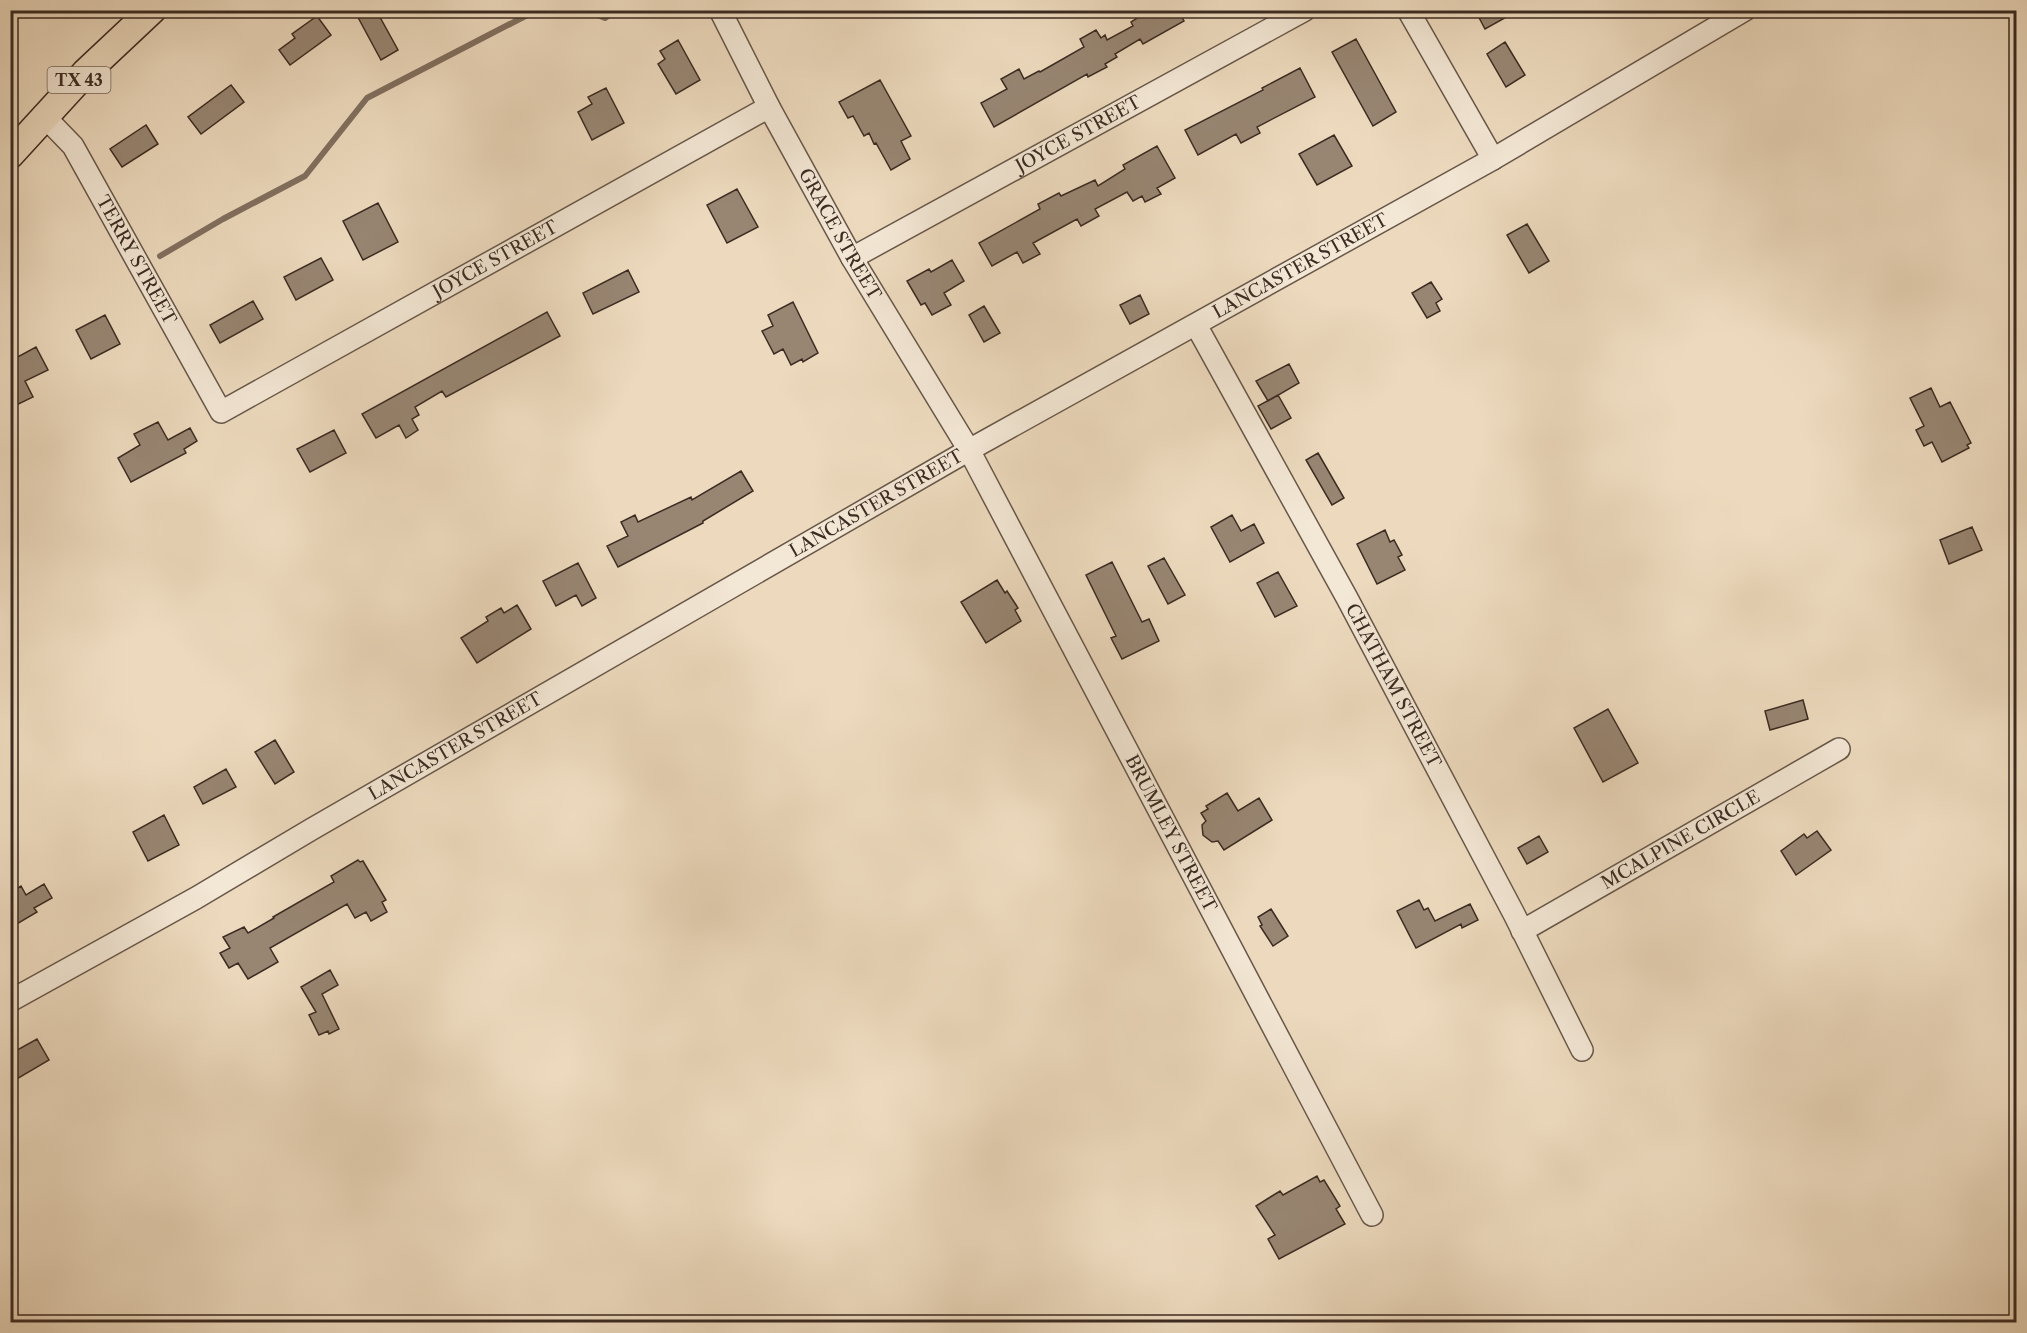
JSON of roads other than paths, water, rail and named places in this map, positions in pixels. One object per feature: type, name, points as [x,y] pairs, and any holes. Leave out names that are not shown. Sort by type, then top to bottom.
[{"type":"main road","name":"TX 43","points":[[10,155],[85,73],[152,10]]},
{"type":"street","name":"GRACE STREET","points":[[720,10],[769,106],[852,258],[969,450]]},
{"type":"street","name":"JOYCE STREET","points":[[852,258],[1305,10]]},
{"type":"street","points":[[1408,10],[1493,159]]},
{"type":"street","name":"LANCASTER STREET","points":[[10,1001],[195,898],[969,450],[1493,159],[1745,10]]},
{"type":"street","name":"JOYCE STREET","points":[[221,412],[769,106]]},
{"type":"street","name":"TERRY STREET","points":[[44,116],[73,146],[221,412]]},
{"type":"street","name":"CHATHAM STREET","points":[[1196,325],[1347,598],[1582,1050]]},
{"type":"street","name":"BRUMLEY STREET","points":[[969,450],[1372,1215]]},
{"type":"street","name":"MCALPINE CIRCLE","points":[[1522,931],[1839,748]]},
{"type":"waterway","points":[[160,256],[223,219],[305,176],[367,98],[537,10]]},
{"type":"waterway","points":[[585,10],[605,18],[617,10]]}]
